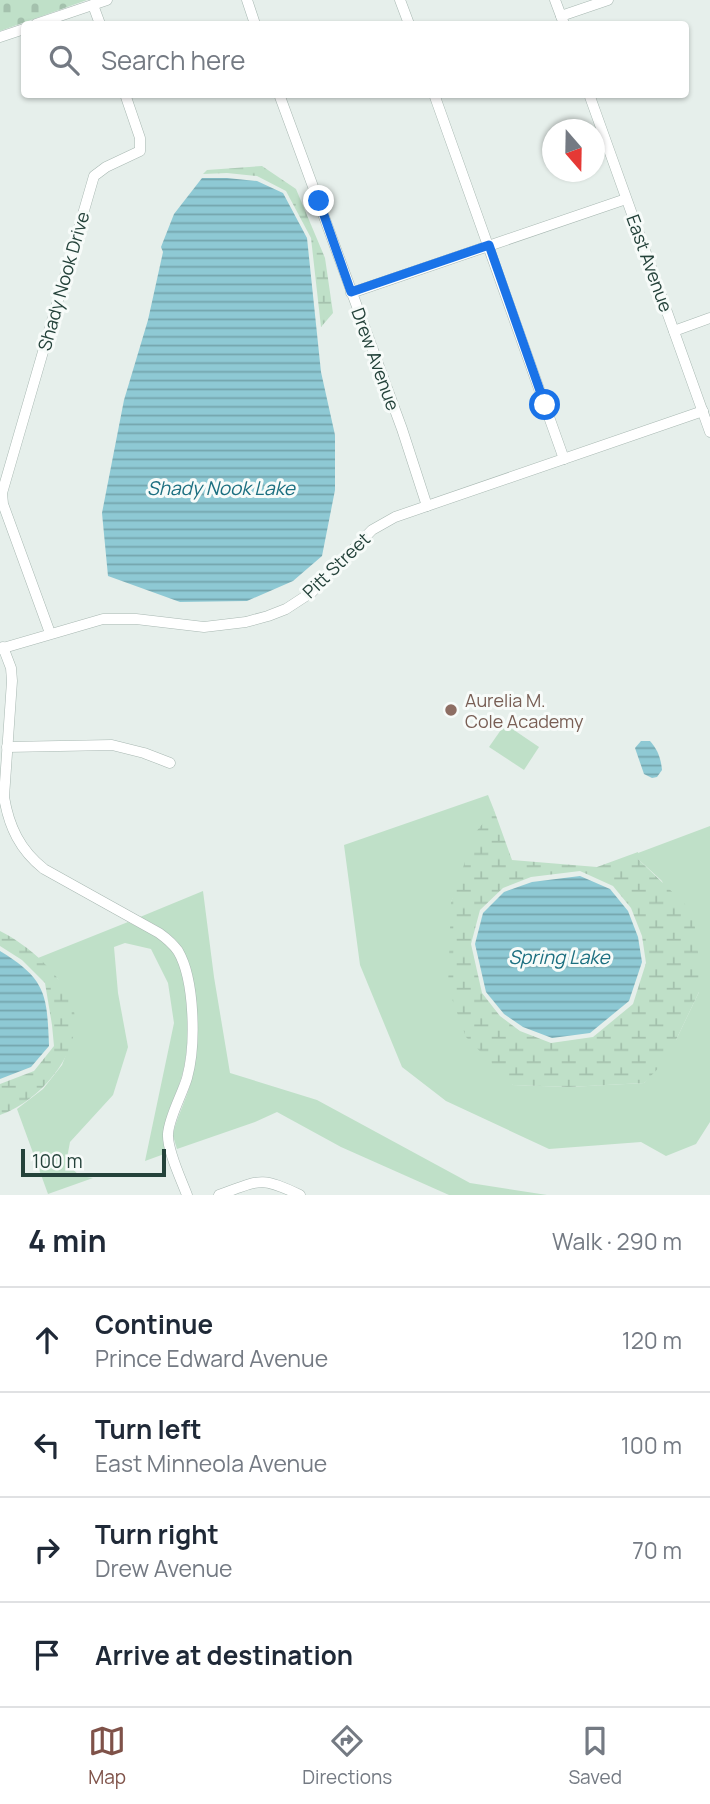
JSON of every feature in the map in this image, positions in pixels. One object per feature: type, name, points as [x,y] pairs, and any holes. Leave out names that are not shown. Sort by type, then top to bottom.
[{"type":"street","points":[[45,21],[107,0]]},
{"type":"street","points":[[247,0],[254,21]]},
{"type":"street","points":[[400,0],[408,21]]},
{"type":"street","points":[[555,0],[562,20],[608,0]]},
{"type":"street","points":[[93,5],[99,21]]},
{"type":"street","points":[[0,37],[21,30]]},
{"type":"street","name":"Shady Nook Drive","points":[[1,493],[94,176],[106,167],[140,152],[140,138],[126,98]]},
{"type":"street","name":"Drew Avenue","points":[[280,98],[427,506]]},
{"type":"street","points":[[435,98],[564,459]]},
{"type":"street","name":"East Avenue","points":[[590,98],[710,432]]},
{"type":"street","points":[[351,292],[626,198]]},
{"type":"street","points":[[674,331],[710,318]]},
{"type":"street","name":"Pitt Street","points":[[1,648],[114,617],[204,627],[268,617],[312,592],[379,525],[703,411]]},
{"type":"street","points":[[1,493],[50,633]]},
{"type":"street","points":[[1,648],[11,668],[12,681],[4,797],[11,826],[22,847],[44,869],[159,933],[177,950],[184,970],[189,988],[194,1033],[188,1075],[168,1136],[187,1195]]},
{"type":"street","points":[[8,747],[111,745],[144,752],[170,762]]},
{"type":"street","points":[[219,1195],[261,1181],[271,1181],[300,1195]]},
{"type":"green space","points":[[0,0],[87,0],[28,21],[21,21],[21,24],[0,31]]},
{"type":"green space","points":[[262,166],[296,189],[325,258],[333,313],[321,327],[311,238],[286,191],[257,176],[203,174],[207,170]]},
{"type":"green space","points":[[505,724],[539,747],[524,770],[489,747]]},
{"type":"green space","points":[[488,795],[494,810],[451,902],[451,944],[513,1085],[569,1087],[644,1083],[676,1040],[699,992],[662,881],[638,859],[638,853],[710,826],[710,1122],[696,1144],[666,1156],[641,1142],[549,1149],[446,1101],[402,1067],[360,965],[344,845]]},
{"type":"green space","points":[[494,810],[512,860],[597,867],[638,852],[638,859],[693,912],[700,969],[699,992],[676,1040],[677,1049],[644,1083],[569,1087],[513,1085],[466,1037],[448,988],[451,902],[475,833]],"holes":[[[580,871],[613,886],[631,908],[642,936],[646,963],[633,1004],[593,1037],[551,1043],[520,1031],[500,1016],[482,993],[471,944],[480,910],[503,888],[531,877]]]},
{"type":"green space","points":[[203,891],[230,1073],[317,1100],[470,1183],[547,1195],[449,1195],[341,1147],[277,1112],[177,1149],[174,1130],[190,1085],[197,1047],[195,991],[192,973],[180,945],[167,932],[140,917]]},
{"type":"green space","points":[[128,922],[169,947],[179,963],[186,994],[187,1047],[179,1086],[164,1131],[167,1153],[145,1161],[174,1023],[168,983],[151,949],[125,943],[114,947],[118,993],[128,1047],[113,1095],[70,1142],[66,1163],[80,1176],[93,1178],[48,1194],[17,1109],[43,1089],[62,1065],[73,1036],[58,979],[38,958]]},
{"type":"green space","points":[[0,931],[22,944],[54,973],[69,996],[75,1024],[72,1041],[56,1073],[30,1099],[0,1115],[0,1084],[34,1071],[54,1046],[45,983],[22,960],[0,946]]},
{"type":"water","name":"Shady Nook Lake","points":[[202,178],[257,181],[283,193],[307,238],[321,372],[335,435],[335,490],[322,556],[293,581],[247,601],[180,602],[108,576],[102,513],[124,400],[148,320],[163,252],[161,247],[174,214]]},
{"type":"water","points":[[641,741],[650,741],[659,755],[662,770],[657,777],[644,774],[635,748]]},
{"type":"water","name":"Spring Lake","points":[[580,876],[610,889],[628,911],[638,937],[642,962],[629,1001],[590,1033],[552,1038],[523,1027],[504,1014],[486,992],[475,944],[483,913],[504,892],[532,882]]},
{"type":"water","points":[[0,951],[27,970],[41,990],[47,1013],[49,1046],[31,1067],[0,1079]]},
{"type":"place","name":"Aurelia M. Cole Academy","points":[[451,710]]},
{"type":"route","points":[[319,201],[351,292],[489,245],[545,405]]}]
